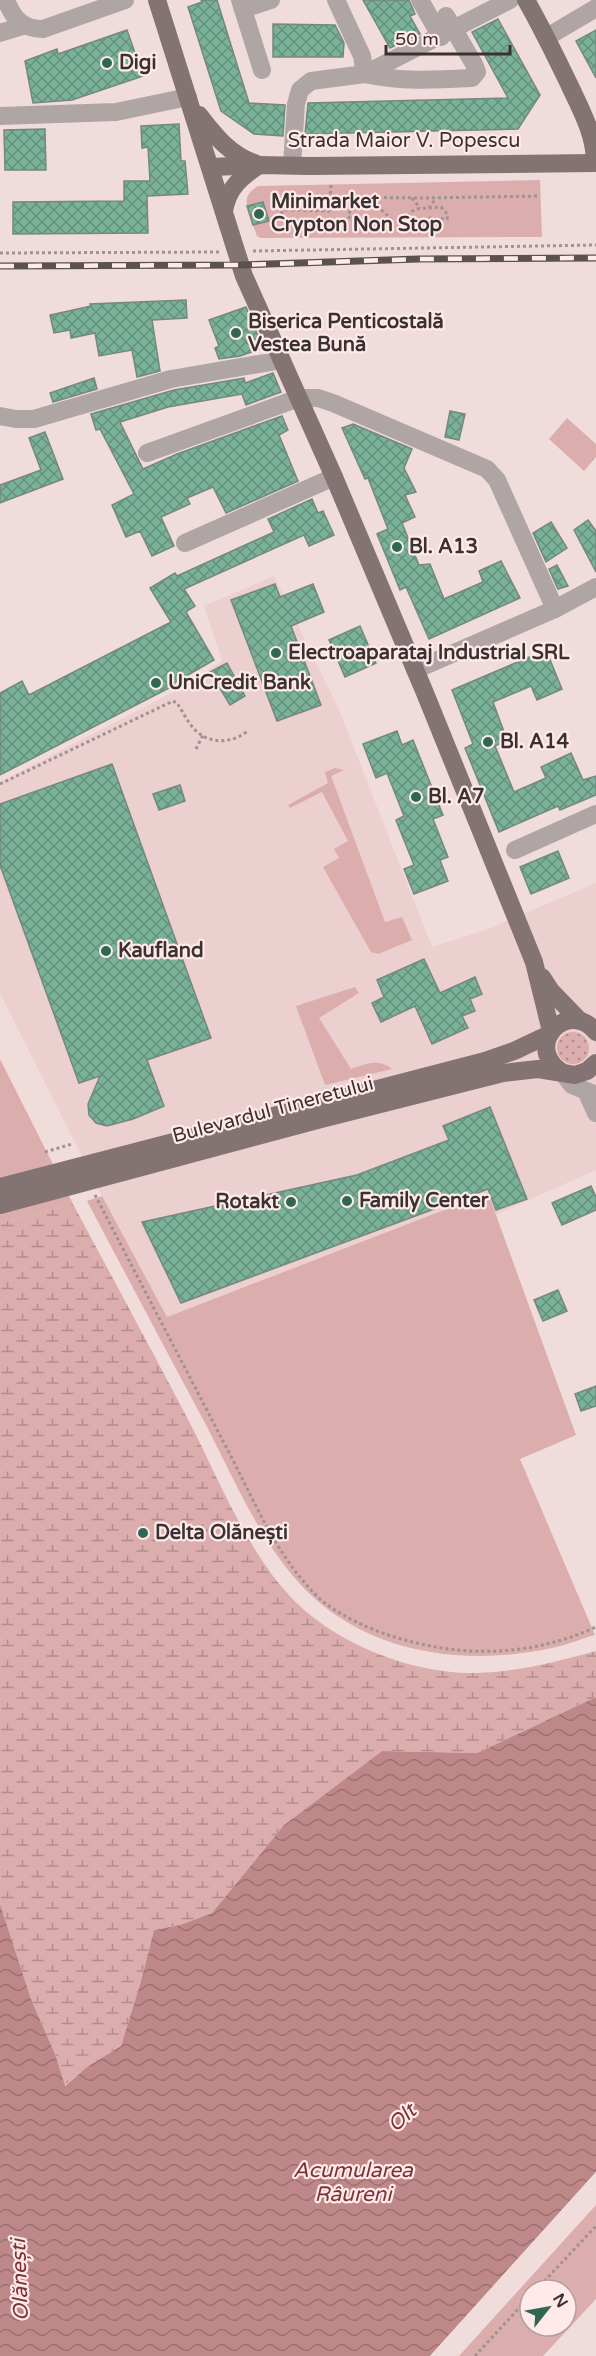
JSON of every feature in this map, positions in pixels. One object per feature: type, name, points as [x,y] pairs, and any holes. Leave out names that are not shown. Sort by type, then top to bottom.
[{"type":"main road","points":[[157,0],[244,276],[334,477],[534,962],[551,991],[590,1025]]},
{"type":"main road","points":[[526,0],[547,37],[592,135],[596,163]]},
{"type":"main road","points":[[190,101],[223,144],[236,154],[259,165],[233,186],[225,201],[224,211]]},
{"type":"main road","name":"Strada Maior V. Popescu","points":[[211,167],[596,163]]},
{"type":"main road","points":[[534,962],[550,1033],[546,1047],[547,1054],[554,1067],[561,1071]]},
{"type":"main road","name":"Bulevardul Tineretului","points":[[0,1205],[68,1178],[485,1061],[514,1051],[550,1033],[564,1022],[590,1025]]},
{"type":"main road","name":"Bulevardul Tineretului","points":[[0,1186],[68,1178],[321,1119],[504,1073],[529,1069],[561,1071],[575,1075],[587,1071],[596,1063]]},
{"type":"street","points":[[6,0],[10,11],[23,26]]},
{"type":"street","points":[[0,33],[23,26],[43,29],[125,0]]},
{"type":"street","points":[[262,70],[242,4],[271,0]]},
{"type":"street","points":[[336,0],[362,56],[365,74]]},
{"type":"street","points":[[292,165],[296,104],[300,90],[311,81],[365,74],[405,81],[472,78],[477,72],[447,28],[420,0]]},
{"type":"street","points":[[365,74],[447,28],[510,0]]},
{"type":"street","points":[[547,37],[596,9]]},
{"type":"street","points":[[0,116],[116,112],[190,101]]},
{"type":"street","points":[[0,416],[34,419],[171,379],[282,360]]},
{"type":"street","points":[[147,453],[299,398],[318,398],[333,403],[487,469],[497,480],[555,609]]},
{"type":"street","points":[[185,543],[334,477]]},
{"type":"street","points":[[415,670],[555,609],[596,587]]},
{"type":"street","points":[[514,850],[596,814]]},
{"type":"street","points":[[561,1071],[572,1085],[592,1094],[596,1113]]},
{"type":"path","points":[[277,218],[284,210],[329,211],[331,185]]},
{"type":"path","points":[[330,197],[539,196]]},
{"type":"path","points":[[355,197],[364,206]]},
{"type":"path","points":[[376,206],[383,198]]},
{"type":"path","points":[[412,198],[420,208]]},
{"type":"path","points":[[429,208],[436,198]]},
{"type":"path","points":[[376,206],[388,215],[392,225],[379,231],[360,228],[348,216],[351,209],[376,206]]},
{"type":"path","points":[[441,207],[448,215],[447,219],[428,218],[421,223],[411,223],[408,217],[410,212],[420,208],[429,208],[441,207]]},
{"type":"path","points":[[0,253],[236,252],[596,245]]},
{"type":"path","points":[[0,784],[173,701],[196,730],[204,735],[222,742],[233,740],[248,731]]},
{"type":"path","points":[[196,749],[204,735]]},
{"type":"path","points":[[45,1152],[72,1144]]},
{"type":"path","points":[[94,1194],[273,1541],[321,1599],[364,1627],[418,1644],[460,1652],[508,1650],[553,1643],[596,1627]]},
{"type":"path","points":[[547,2278],[596,2226]]},
{"type":"path","points":[[475,2356],[518,2309]]},
{"type":"shaded area","points":[[274,576],[339,710],[432,947],[488,929],[596,883],[596,1170],[495,1215],[488,1193],[167,1317],[102,1196],[0,993],[0,782],[185,686],[222,661],[204,606]]},
{"type":"green space","points":[[540,180],[542,237],[261,238],[257,236],[253,225],[269,221],[263,202],[247,206],[249,194],[258,186]]},
{"type":"green space","points":[[567,418],[596,444],[596,457],[584,471],[549,439]]},
{"type":"green space","points":[[335,768],[344,770],[331,776],[385,922],[402,917],[412,940],[378,954],[371,952],[323,867],[339,858],[334,849],[348,841],[322,792],[290,808],[288,805],[328,783],[325,772]]},
{"type":"green space","points":[[355,987],[359,993],[319,1018],[351,1069],[377,1063],[392,1069],[325,1085],[296,1006]]},
{"type":"green space","points":[[573,1032],[584,1037],[589,1048],[584,1059],[573,1064],[562,1059],[557,1048],[562,1037]]},
{"type":"green space","points":[[0,1059],[73,1204],[0,1223]]},
{"type":"green space","points":[[488,1193],[576,1435],[520,1459],[595,1635],[558,1647],[519,1654],[450,1655],[385,1640],[354,1626],[326,1608],[300,1584],[285,1566],[248,1508],[87,1201],[102,1196],[167,1317]]},
{"type":"green space","points":[[73,1204],[193,1429],[247,1536],[273,1576],[305,1611],[348,1640],[372,1651],[396,1660],[447,1672],[487,1673],[519,1669],[596,1651],[596,1697],[477,1753],[382,1751],[284,1825],[212,1913],[180,1925],[154,1930],[121,2046],[87,2067],[64,2086],[55,2054],[31,1999],[0,1904],[0,1223]]},
{"type":"green space","points":[[596,2205],[596,2299],[578,2318],[578,2278],[530,2278]]},
{"type":"green space","points":[[518,2291],[518,2338],[560,2338],[543,2356],[459,2356]]},
{"type":"water","name":"Acumularea Râureni","points":[[596,1697],[596,2172],[430,2356],[0,2356],[0,1904],[31,1999],[55,2054],[65,2086],[87,2067],[121,2046],[154,1930],[180,1925],[212,1913],[284,1825],[382,1751],[477,1753]]},
{"type":"pier","points":[[596,2172],[596,2176],[434,2356],[430,2356]]},
{"type":"building","points":[[201,0],[217,0],[249,103],[285,105],[283,136],[254,134],[221,111],[188,7],[202,2]]},
{"type":"building","points":[[363,0],[409,0],[415,14],[410,16],[420,34],[390,48]]},
{"type":"building","points":[[498,19],[540,95],[518,129],[305,134],[308,103],[508,98],[472,32]]},
{"type":"building","points":[[273,24],[335,25],[344,43],[343,57],[273,57]]},
{"type":"building","points":[[127,30],[143,76],[72,100],[33,103],[25,61],[57,49],[58,54]]},
{"type":"building","points":[[596,30],[596,78],[576,41]]},
{"type":"building","points":[[179,124],[181,161],[185,161],[188,194],[147,196],[148,233],[13,234],[13,202],[124,201],[124,181],[150,181],[148,147],[142,148],[141,126]]},
{"type":"building","points":[[45,129],[46,170],[5,170],[4,130]]},
{"type":"building","points":[[263,202],[269,221],[253,225],[247,206]]},
{"type":"building","points":[[186,300],[187,318],[152,320],[160,371],[137,377],[132,350],[99,356],[95,333],[71,338],[70,330],[54,333],[50,315],[91,306],[90,304]]},
{"type":"building","name":"Biserica Penticostală Vestea Bună","points":[[246,307],[263,348],[240,356],[219,359],[215,348],[219,346],[209,320]]},
{"type":"building","points":[[273,373],[281,392],[246,405],[242,394],[168,407],[120,422],[143,469],[177,454],[282,416],[288,430],[279,435],[298,481],[226,513],[213,487],[187,498],[190,504],[161,517],[174,546],[152,556],[140,531],[126,537],[112,505],[134,494],[100,429],[96,430],[91,414],[174,390],[244,378],[245,383]]},
{"type":"building","points":[[94,378],[97,389],[53,402],[50,393]]},
{"type":"building","points":[[450,411],[465,414],[459,440],[445,437]]},
{"type":"building","name":"Bl. A13","points":[[353,424],[412,449],[404,468],[416,492],[405,495],[415,517],[402,523],[419,565],[430,564],[444,599],[483,582],[479,571],[501,561],[520,598],[429,639],[406,587],[400,590],[377,534],[388,529],[368,478],[365,479],[342,428]]},
{"type":"building","points":[[45,432],[63,479],[0,503],[0,485],[41,470],[29,438]]},
{"type":"building","points":[[312,499],[318,513],[323,511],[334,535],[309,546],[304,535],[184,589],[195,606],[186,612],[214,660],[174,683],[175,685],[0,775],[0,693],[22,681],[29,695],[171,622],[150,588],[175,573],[177,576],[274,532],[268,519]]},
{"type":"building","points":[[588,520],[596,531],[596,572],[574,530]]},
{"type":"building","points":[[551,522],[567,548],[546,562],[533,533]]},
{"type":"building","points":[[557,565],[568,586],[558,589],[549,569]]},
{"type":"building","points":[[275,584],[280,597],[313,584],[324,612],[291,626],[321,705],[277,721],[231,600]]},
{"type":"building","points":[[360,626],[376,663],[345,677],[329,640]]},
{"type":"building","name":"Bl. A14","points":[[546,650],[562,689],[537,700],[531,686],[493,702],[507,740],[495,746],[514,792],[546,778],[541,767],[571,753],[583,780],[596,776],[596,795],[560,810],[558,806],[499,832],[465,748],[473,744],[452,690]]},
{"type":"building","points":[[227,663],[245,696],[230,705],[210,672]]},
{"type":"building","name":"Bl. A7","points":[[397,731],[402,745],[413,740],[443,815],[433,819],[448,857],[440,860],[448,881],[414,894],[404,869],[414,865],[396,820],[404,816],[387,773],[376,778],[363,744]]},
{"type":"building","name":"Kaufland","points":[[112,764],[211,1038],[147,1060],[164,1106],[133,1119],[107,1126],[96,1123],[89,1115],[88,1104],[100,1076],[79,1083],[0,865],[0,804]]},
{"type":"building","points":[[180,785],[185,801],[159,810],[153,794]]},
{"type":"building","points":[[558,851],[569,878],[531,894],[520,867]]},
{"type":"building","points":[[424,959],[440,993],[475,977],[482,994],[470,999],[475,1011],[462,1016],[468,1028],[432,1044],[415,1006],[381,1022],[372,1003],[384,997],[377,980]]},
{"type":"building","name":"Family Center","points":[[490,1107],[527,1199],[496,1210],[488,1189],[181,1303],[142,1222],[357,1175],[449,1140],[443,1126]]},
{"type":"building","points":[[591,1186],[596,1197],[596,1210],[562,1225],[552,1203]]},
{"type":"building","points":[[558,1290],[567,1311],[543,1321],[534,1300]]},
{"type":"building","points":[[596,1386],[596,1406],[581,1411],[575,1394]]},
{"type":"railway","points":[[0,266],[240,265],[418,259],[596,258]]},
{"type":"place","name":"Digi","points":[[107,63]]},
{"type":"place","name":"Minimarket Crypton Non Stop","points":[[259,214]]},
{"type":"place","name":"Biserica Penticostală Vestea Bună","points":[[236,333]]},
{"type":"place","name":"Bl. A13","points":[[397,547]]},
{"type":"place","name":"Electroaparataj Industrial SRL","points":[[276,653]]},
{"type":"place","name":"UniCredit Bank","points":[[156,683]]},
{"type":"place","name":"Bl. A14","points":[[488,742]]},
{"type":"place","name":"Bl. A7","points":[[416,797]]},
{"type":"place","name":"Kaufland","points":[[106,951]]},
{"type":"place","name":"Family Center","points":[[347,1201]]},
{"type":"place","name":"Rotakt","points":[[291,1202]]},
{"type":"place","name":"Delta Olănești","points":[[143,1533]]},
{"type":"water label","name":"Olt","points":[[402,2118]]},
{"type":"water label","name":"Olănești","points":[[20,2280]]}]
